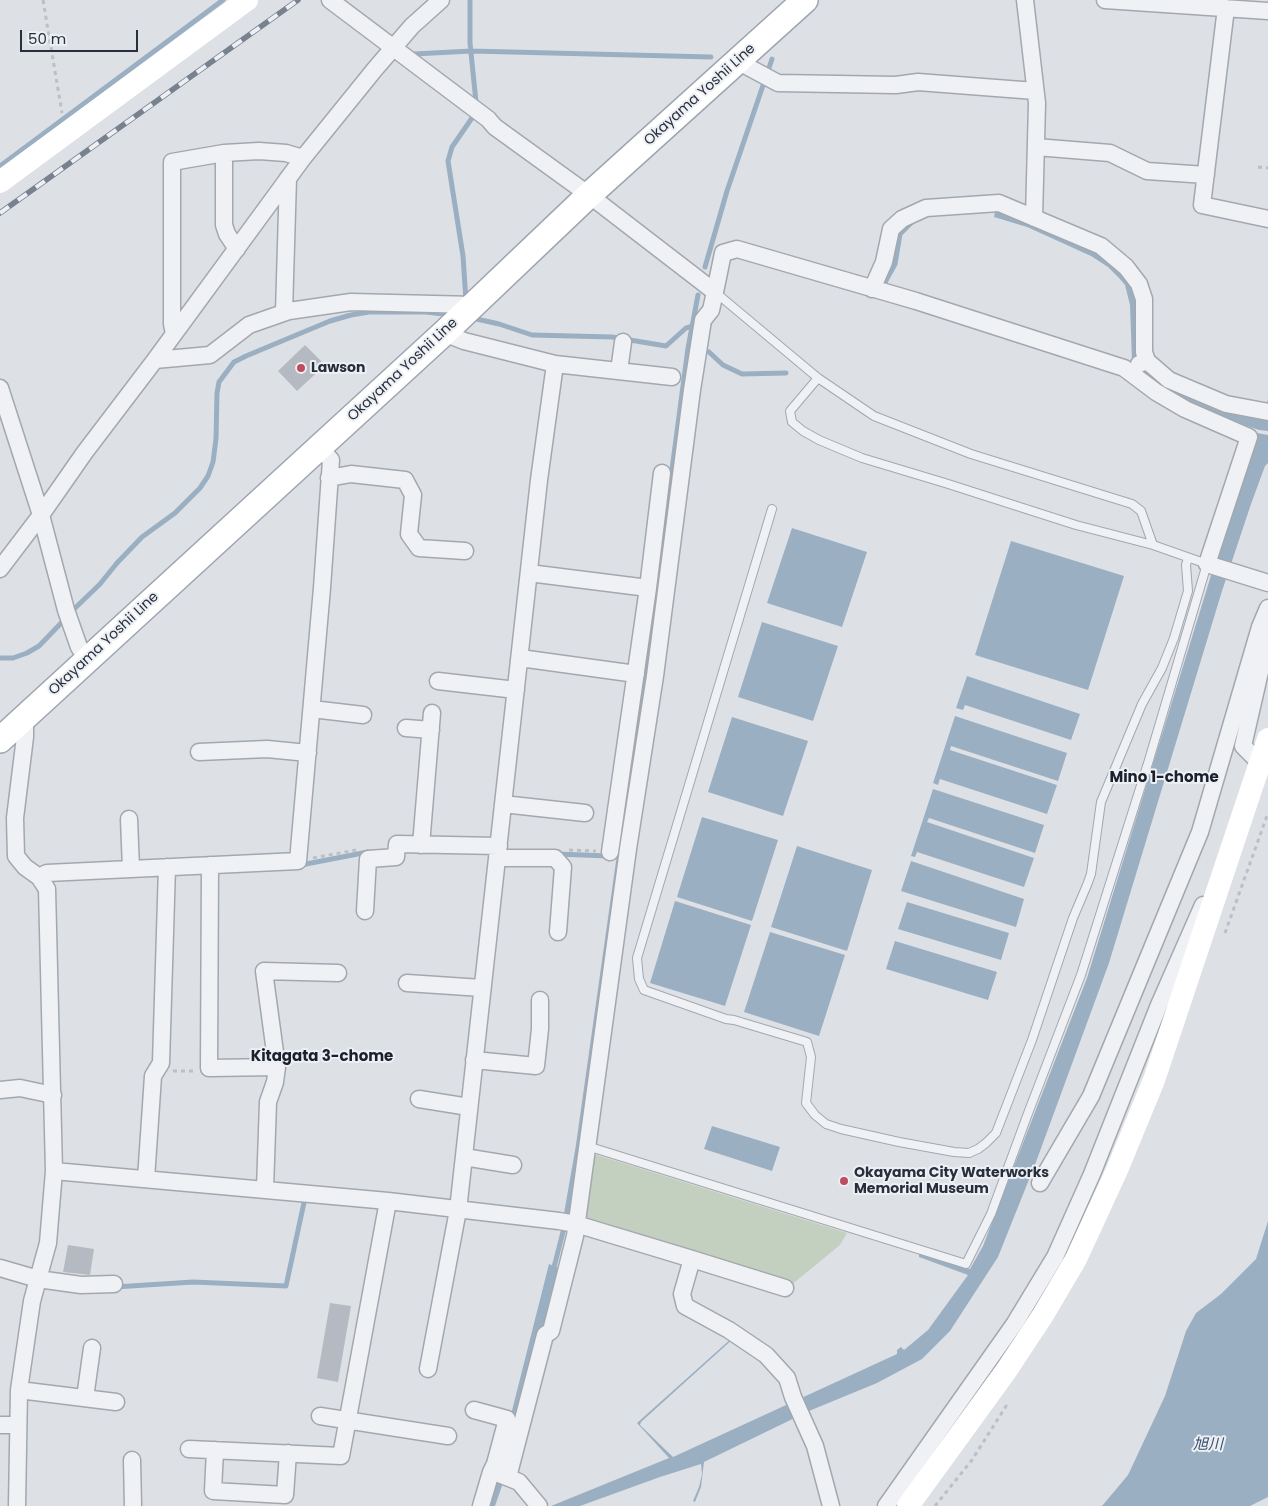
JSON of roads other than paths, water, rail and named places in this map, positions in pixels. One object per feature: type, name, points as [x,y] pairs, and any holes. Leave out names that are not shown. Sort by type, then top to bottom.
[{"type":"main road","name":"Okayama Yoshii Line","points":[[0,740],[319,447],[589,195],[738,61],[793,5]]},
{"type":"street","points":[[0,182],[247,0]]},
{"type":"street","points":[[330,0],[715,292]]},
{"type":"street","points":[[0,569],[303,158],[412,26],[441,0]]},
{"type":"street","points":[[1025,0],[1037,103],[1034,218]]},
{"type":"street","points":[[1105,0],[1268,11]]},
{"type":"street","points":[[1226,8],[1202,205],[1268,219]]},
{"type":"street","points":[[738,61],[778,83],[896,85],[918,82],[1035,90]]},
{"type":"street","points":[[1036,147],[1110,153],[1147,172],[1206,175]]},
{"type":"street","points":[[174,334],[172,324],[172,162],[224,153],[259,151],[286,153],[303,158]]},
{"type":"street","points":[[224,153],[224,225],[226,234],[237,249]]},
{"type":"street","points":[[284,312],[288,178]]},
{"type":"street","points":[[872,289],[884,262],[891,229],[902,219],[926,208],[999,203],[1101,246],[1126,267],[1139,284],[1144,298],[1144,352],[1147,361],[1169,380],[1226,404],[1268,412]]},
{"type":"street","points":[[610,852],[625,812],[655,676],[703,320],[711,310],[723,253],[738,249],[926,304],[1127,370],[1156,392],[1185,408],[1249,437],[1209,565],[1268,583]]},
{"type":"street","points":[[155,360],[210,355],[250,326],[284,312],[351,302],[462,313],[464,341],[555,364],[672,377]]},
{"type":"street","points":[[619,371],[623,342]]},
{"type":"street","points":[[1127,370],[1147,361]]},
{"type":"street","points":[[428,1370],[458,1214],[539,480],[555,364]]},
{"type":"street","points":[[0,388],[41,515],[68,616],[78,647],[86,659]]},
{"type":"street","points":[[38,877],[47,873],[131,869],[167,871],[210,869],[298,861],[312,710],[331,460],[319,447]]},
{"type":"street","points":[[482,1506],[500,1475],[545,1335],[551,1331],[576,1236],[569,1223],[587,1146],[625,812],[636,674],[662,473]]},
{"type":"street","points":[[329,478],[351,474],[405,480],[413,495],[409,534],[420,548],[465,551]]},
{"type":"street","points":[[529,573],[648,588]]},
{"type":"street","points":[[1040,1184],[1091,1096],[1200,832],[1260,627],[1268,608]]},
{"type":"street","points":[[1260,763],[1243,746],[1268,637]]},
{"type":"street","points":[[520,658],[636,674]]},
{"type":"street","points":[[438,681],[516,690]]},
{"type":"street","points":[[312,710],[364,715]]},
{"type":"street","points":[[421,845],[432,713]]},
{"type":"street","points":[[17,1506],[19,1390],[32,1301],[48,1243],[54,1171],[47,889],[38,877],[25,867],[16,856],[17,800],[25,737],[25,726],[22,719]]},
{"type":"street","points":[[406,728],[430,730]]},
{"type":"street","points":[[908,1506],[1006,1371],[1043,1315],[1076,1259],[1117,1170],[1154,1080],[1268,739]]},
{"type":"street","points":[[199,752],[267,749],[308,754]]},
{"type":"street","points":[[503,804],[584,813]]},
{"type":"street","points":[[129,819],[131,869]]},
{"type":"street","points":[[365,911],[368,859],[396,857],[396,844],[555,858],[563,867],[558,932]]},
{"type":"street","points":[[210,869],[209,1068],[277,1067]]},
{"type":"street","points":[[146,1178],[153,1076],[161,1063],[167,871]]},
{"type":"street","points":[[886,1506],[1015,1323],[1055,1257],[1092,1174],[1159,1005],[1204,902],[1215,898]]},
{"type":"street","points":[[265,1189],[268,1102],[275,1082],[277,1067],[264,971],[338,973]]},
{"type":"street","points":[[407,983],[482,988]]},
{"type":"street","points":[[474,1060],[536,1066],[540,1029],[540,1000]]},
{"type":"street","points":[[0,1090],[20,1088],[53,1095]]},
{"type":"street","points":[[419,1099],[469,1107]]},
{"type":"street","points":[[464,1157],[513,1165]]},
{"type":"street","points":[[54,1171],[265,1189],[458,1214],[569,1223],[785,1288]]},
{"type":"street","points":[[189,1448],[341,1456],[387,1205]]},
{"type":"street","points":[[692,1259],[682,1294],[685,1306],[729,1330],[766,1355],[787,1378],[793,1398],[814,1446],[831,1506]]},
{"type":"street","points":[[0,1268],[38,1279],[81,1285],[114,1284]]},
{"type":"street","points":[[85,1398],[92,1348]]},
{"type":"street","points":[[19,1390],[116,1402]]},
{"type":"street","points":[[474,1410],[507,1419],[495,1464],[500,1475],[519,1482],[539,1506]]},
{"type":"street","points":[[320,1416],[448,1436]]},
{"type":"street","points":[[0,1425],[18,1425]]},
{"type":"street","points":[[215,1450],[213,1491],[285,1495],[288,1453]]},
{"type":"street","points":[[132,1460],[133,1506]]},
{"type":"lane","points":[[715,292],[818,378],[874,416],[971,454],[1132,504],[1141,511],[1153,545]]},
{"type":"lane","points":[[587,1146],[966,1264],[991,1214],[1026,1116],[1082,975],[1209,565],[1153,545],[1076,525],[862,458],[820,440],[803,431],[792,422],[790,411],[818,378]]},
{"type":"lane","points":[[772,509],[637,958],[639,980],[644,990],[726,1019],[806,1042],[811,1057],[806,1103],[815,1115],[826,1124],[899,1142],[954,1152],[968,1153],[978,1149],[996,1133],[1032,1040],[1073,918],[1091,874],[1100,802],[1142,704],[1162,668],[1174,638],[1188,591],[1186,565],[1188,558]]},
{"type":"water","points":[[996,207],[1093,249],[1136,284],[1147,365],[1264,413],[1268,399],[1268,431],[1259,430],[1198,409],[1144,377],[1132,361],[1130,305],[1125,285],[1119,278],[1108,267],[1091,256],[1027,227],[994,217]]},
{"type":"water","points":[[1257,433],[1268,435],[1268,463],[1265,466],[1251,504],[1222,591],[1109,963],[1036,1162],[998,1257],[950,1331],[922,1359],[877,1383],[809,1411],[704,1462],[701,1487],[695,1502],[693,1501],[702,1474],[701,1464],[580,1506],[551,1506],[669,1458],[637,1423],[733,1337],[641,1422],[640,1425],[673,1457],[897,1354],[897,1350],[901,1347],[904,1350],[928,1330],[968,1275],[919,1257],[919,1254],[970,1269],[983,1246],[1087,978],[1217,556]]},
{"type":"water","points":[[792,528],[867,552],[842,627],[767,603]]},
{"type":"water","points":[[1011,541],[1124,576],[1088,690],[975,655]]},
{"type":"water","points":[[762,622],[838,646],[813,721],[738,697]]},
{"type":"water","points":[[967,676],[1080,714],[1071,740],[965,705],[963,710],[956,708]]},
{"type":"water","points":[[955,716],[1067,753],[1058,781],[951,746],[950,750],[1057,785],[1047,814],[940,779],[938,785],[933,783]]},
{"type":"water","points":[[732,717],[808,741],[783,816],[708,792]]},
{"type":"water","points":[[933,789],[1044,825],[1035,853],[929,818],[927,822],[1034,858],[1024,887],[917,852],[915,857],[911,856]]},
{"type":"water","points":[[702,817],[778,840],[752,921],[677,897]]},
{"type":"water","points":[[797,846],[872,870],[847,951],[771,927]]},
{"type":"water","points":[[911,861],[1024,899],[1016,927],[901,891]]},
{"type":"water","points":[[675,901],[751,925],[725,1006],[650,983]]},
{"type":"water","points":[[907,902],[1009,933],[1001,960],[898,929]]},
{"type":"water","points":[[770,932],[845,955],[819,1036],[744,1012]]},
{"type":"water","points":[[895,941],[997,972],[988,1000],[886,969]]},
{"type":"water","points":[[712,1126],[780,1147],[772,1171],[704,1149]]},
{"type":"water","name":"旭川","points":[[1268,1221],[1268,1497],[1250,1506],[1102,1506],[1128,1475],[1165,1396],[1186,1331],[1196,1313],[1221,1294],[1256,1259]]},
{"type":"water","points":[[549,1264],[559,1268],[504,1480],[495,1506],[484,1506],[499,1462]]},
{"type":"waterway","points":[[0,166],[223,0]]},
{"type":"waterway","points":[[466,301],[463,256],[448,161],[452,147],[472,118],[476,102],[470,43],[470,0]]},
{"type":"waterway","points":[[414,54],[471,51],[711,57]]},
{"type":"waterway","points":[[705,267],[727,191],[772,59]]},
{"type":"waterway","points":[[884,284],[895,264],[900,234],[911,223]]},
{"type":"waterway","points":[[553,1271],[564,1228],[578,1148],[645,674],[688,348],[698,295]]},
{"type":"waterway","points":[[71,612],[100,584],[142,537],[175,513],[200,488],[208,476],[213,462],[216,439],[219,382],[234,362],[330,321],[351,315],[369,312],[426,312],[451,315]]},
{"type":"waterway","points":[[472,318],[499,324],[532,335],[612,337],[666,346],[686,328],[692,326]]},
{"type":"waterway","points":[[709,352],[723,365],[742,374],[786,373]]},
{"type":"waterway","points":[[0,658],[13,658],[39,646],[65,619]]},
{"type":"waterway","points":[[301,865],[368,852]]},
{"type":"waterway","points":[[557,854],[608,856]]},
{"type":"waterway","points":[[115,1287],[193,1282],[286,1286],[305,1198],[308,1198]]},
{"type":"railway","points":[[0,213],[298,0]]},
{"type":"place","name":"Lawson","points":[[301,368]]},
{"type":"place","name":"Okayama City Waterworks Memorial Museum","points":[[844,1181]]},
{"type":"district","name":"Mino 1-chome","points":[[1164,778]]},
{"type":"district","name":"Kitagata 3-chome","points":[[322,1057]]}]
